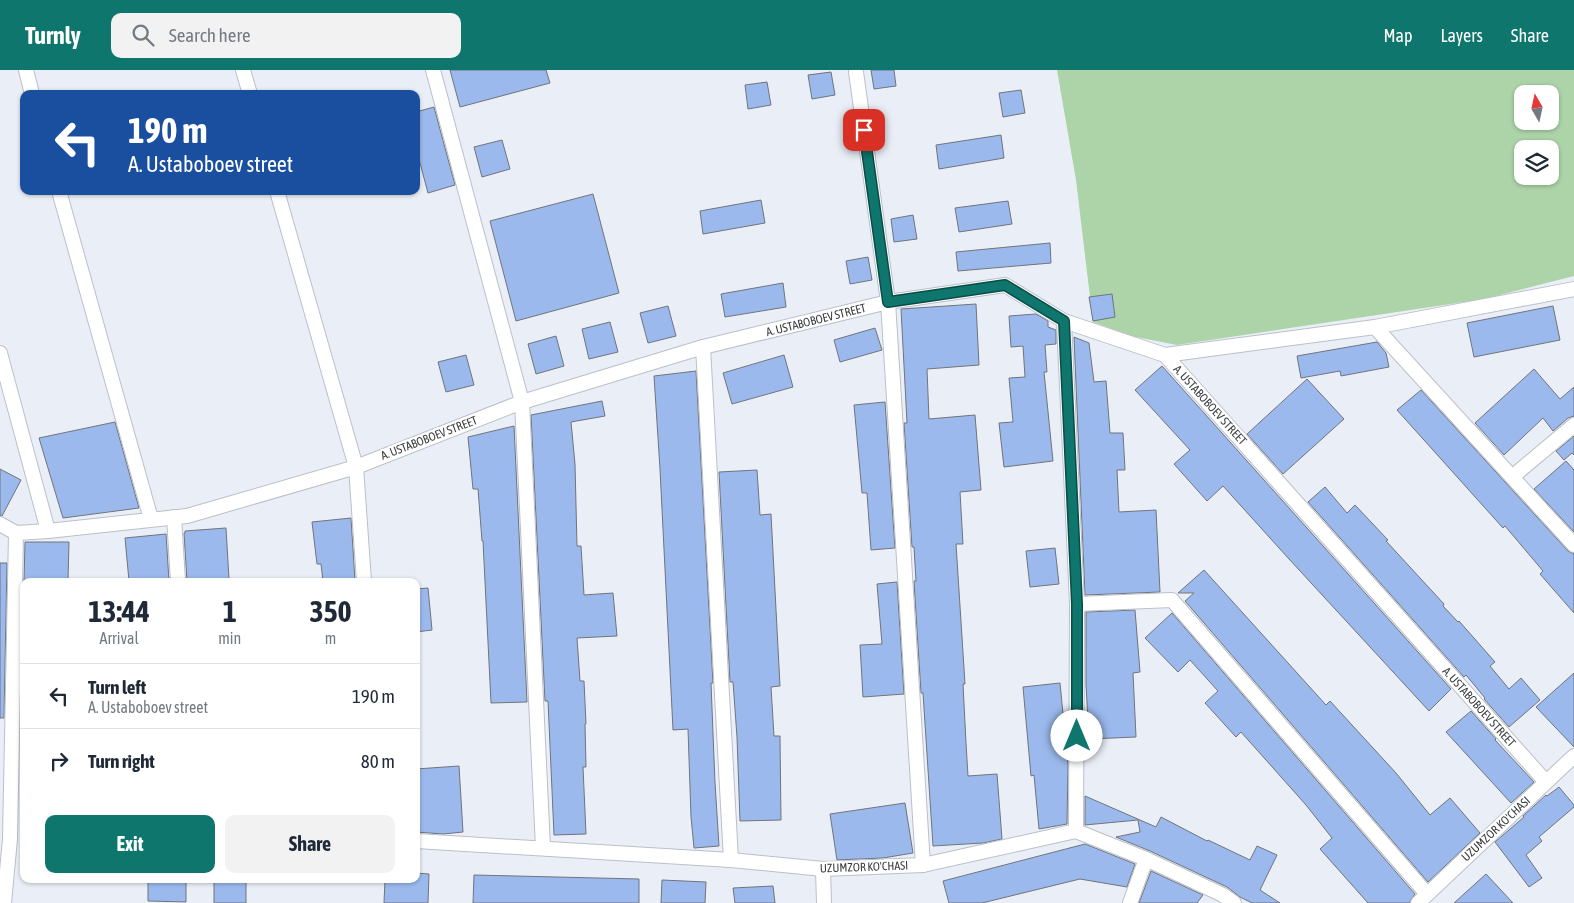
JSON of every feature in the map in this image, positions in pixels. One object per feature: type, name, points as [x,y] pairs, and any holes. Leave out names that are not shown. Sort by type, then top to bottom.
[{"type":"street","points":[[26,70],[31,90]]},
{"type":"street","points":[[243,70],[249,90]]},
{"type":"street","points":[[433,70],[522,402],[543,848]]},
{"type":"street","points":[[856,72],[888,302],[923,865]]},
{"type":"street","points":[[60,195],[151,519]]},
{"type":"street","points":[[278,195],[356,467],[364,578]]},
{"type":"street","name":"A. USTABOBOEV STREET","points":[[16,533],[48,532],[187,516],[356,467],[522,402],[703,347],[888,302],[1005,285],[1064,321],[1165,355],[1546,782]]},
{"type":"street","points":[[1165,355],[1375,327],[1574,289]]},
{"type":"street","points":[[1064,321],[1077,604],[1076,831],[1146,859],[1223,895],[1234,903]]},
{"type":"street","points":[[1375,327],[1574,546]]},
{"type":"street","points":[[703,347],[731,860]]},
{"type":"street","points":[[0,353],[48,532]]},
{"type":"street","points":[[1512,477],[1574,425]]},
{"type":"street","points":[[174,517],[178,578]]},
{"type":"street","points":[[0,524],[16,533],[17,839],[4,903]]},
{"type":"street","points":[[1077,604],[1172,600],[1423,898]]},
{"type":"street","name":"UZUMZOR KO'CHASI","points":[[1423,898],[1574,756]]},
{"type":"street","name":"UZUMZOR KO'CHASI","points":[[420,841],[731,860],[823,869],[923,865],[1076,831]]},
{"type":"street","points":[[1130,903],[1146,859]]},
{"type":"street","points":[[823,869],[824,903]]},
{"type":"green space","points":[[1057,70],[1574,70],[1574,276],[1484,299],[1177,345],[1131,336],[1093,322],[1076,180]]},
{"type":"building","points":[[450,70],[546,70],[550,83],[460,107]]},
{"type":"building","points":[[871,70],[894,70],[896,86],[874,89]]},
{"type":"building","points":[[831,72],[835,95],[812,99],[808,75]]},
{"type":"building","points":[[767,82],[771,105],[748,109],[745,85]]},
{"type":"building","points":[[1021,90],[1025,113],[1003,117],[999,93]]},
{"type":"building","points":[[434,107],[455,185],[428,193],[420,163],[420,111]]},
{"type":"building","points":[[1001,135],[1004,158],[939,169],[936,145]]},
{"type":"building","points":[[502,140],[510,169],[482,177],[474,147]]},
{"type":"building","points":[[593,194],[619,293],[516,321],[490,221]]},
{"type":"building","points":[[761,200],[765,223],[703,234],[700,211]]},
{"type":"building","points":[[1008,201],[1012,224],[959,232],[955,208]]},
{"type":"building","points":[[913,215],[917,239],[894,242],[891,219]]},
{"type":"building","points":[[1050,243],[1051,263],[958,271],[956,252]]},
{"type":"building","points":[[868,257],[872,280],[850,284],[846,261]]},
{"type":"building","points":[[783,283],[786,307],[725,317],[721,294]]},
{"type":"building","points":[[1112,294],[1115,317],[1093,321],[1089,297]]},
{"type":"building","points":[[976,304],[979,365],[927,369],[929,419],[975,415],[981,490],[960,492],[963,544],[956,544],[965,684],[963,684],[968,776],[997,774],[1002,839],[983,843],[933,846],[923,693],[921,693],[914,581],[916,581],[914,547],[912,547],[904,423],[907,423],[901,309]]},
{"type":"building","points":[[668,306],[676,336],[648,343],[640,313]]},
{"type":"building","points":[[1553,306],[1560,340],[1474,357],[1467,323]]},
{"type":"building","points":[[1036,314],[1048,321],[1048,327],[1056,330],[1056,344],[1045,345],[1047,372],[1044,372],[1053,461],[1004,467],[999,423],[1013,422],[1009,378],[1025,377],[1023,346],[1011,347],[1009,316]]},
{"type":"building","points":[[610,322],[618,352],[589,359],[582,329]]},
{"type":"building","points":[[875,328],[882,350],[840,362],[834,340]]},
{"type":"building","points":[[556,336],[564,366],[536,374],[528,344]]},
{"type":"building","points":[[1074,337],[1089,343],[1094,382],[1106,381],[1110,433],[1123,433],[1125,470],[1117,470],[1119,512],[1156,510],[1160,592],[1085,595]]},
{"type":"building","points":[[1377,342],[1386,353],[1389,367],[1341,376],[1340,371],[1301,378],[1297,356]]},
{"type":"building","points":[[466,355],[474,385],[446,392],[438,362]]},
{"type":"building","points":[[784,355],[793,387],[732,404],[723,373]]},
{"type":"building","points":[[1162,366],[1451,689],[1429,711],[1223,486],[1207,501],[1174,464],[1190,450],[1135,390]]},
{"type":"building","points":[[1534,369],[1560,399],[1574,387],[1574,416],[1568,418],[1553,431],[1543,418],[1504,455],[1475,423]]},
{"type":"building","points":[[696,371],[713,683],[711,683],[719,846],[694,848],[688,729],[673,730],[654,376]]},
{"type":"building","points":[[1307,379],[1344,419],[1283,474],[1247,434]]},
{"type":"building","points":[[1421,390],[1568,551],[1574,554],[1574,613],[1540,574],[1543,571],[1505,526],[1503,528],[1397,410]]},
{"type":"building","points":[[602,401],[605,416],[571,422],[575,464],[577,546],[581,546],[584,595],[613,593],[617,636],[577,638],[580,681],[584,681],[586,724],[586,767],[583,767],[586,834],[554,835],[548,701],[545,701],[531,415]]},
{"type":"building","points":[[885,402],[895,548],[871,550],[867,493],[862,493],[854,405]]},
{"type":"building","points":[[115,422],[139,508],[63,518],[39,438]]},
{"type":"building","points":[[514,426],[527,702],[491,703],[483,541],[478,489],[473,489],[468,437]]},
{"type":"building","points":[[1574,436],[1574,455],[1572,453],[1564,460],[1556,451]]},
{"type":"building","points":[[1566,461],[1574,470],[1574,532],[1534,489]]},
{"type":"building","points":[[0,469],[21,480],[2,516],[0,515]]},
{"type":"building","points":[[757,470],[760,515],[771,514],[780,686],[771,687],[774,736],[780,736],[781,820],[740,821],[737,737],[733,682],[730,682],[719,472]]},
{"type":"building","points":[[1325,487],[1347,513],[1355,505],[1388,540],[1386,541],[1495,662],[1490,666],[1509,689],[1521,678],[1540,700],[1509,727],[1466,675],[1464,677],[1308,502]]},
{"type":"building","points":[[351,518],[355,578],[323,578],[321,564],[317,564],[312,522]]},
{"type":"building","points":[[226,528],[229,578],[187,578],[185,531]]},
{"type":"building","points":[[166,534],[169,578],[129,578],[125,538]]},
{"type":"building","points":[[25,542],[69,542],[68,578],[24,578]]},
{"type":"building","points":[[1055,548],[1059,584],[1030,587],[1026,551]]},
{"type":"building","points":[[0,563],[7,563],[4,718],[0,718]]},
{"type":"building","points":[[1204,570],[1326,705],[1330,701],[1396,773],[1430,815],[1450,798],[1480,833],[1428,882],[1185,601],[1194,593],[1178,593]]},
{"type":"building","points":[[897,582],[904,694],[863,697],[860,645],[882,644],[877,584]]},
{"type":"building","points":[[428,588],[432,630],[420,632],[420,589]]},
{"type":"building","points":[[1135,610],[1140,672],[1133,673],[1136,737],[1089,739],[1086,684],[1086,612]]},
{"type":"building","points":[[1172,613],[1415,894],[1409,903],[1368,903],[1320,849],[1332,838],[1306,805],[1241,732],[1236,737],[1205,703],[1218,691],[1190,660],[1178,672],[1145,638]]},
{"type":"building","points":[[1574,673],[1574,747],[1536,707]]},
{"type":"building","points":[[1060,683],[1068,765],[1067,824],[1039,829],[1034,775],[1031,776],[1023,687]]},
{"type":"building","points":[[1471,711],[1534,782],[1511,803],[1446,732]]},
{"type":"building","points":[[459,766],[463,832],[443,834],[420,832],[420,769]]},
{"type":"building","points":[[1559,787],[1574,807],[1539,837],[1542,841],[1526,855],[1542,878],[1529,887],[1495,842],[1546,795]]},
{"type":"building","points":[[1085,796],[1156,827],[1161,817],[1207,841],[1250,860],[1257,846],[1277,855],[1260,890],[1280,903],[1252,903],[1227,887],[1116,837],[1140,832],[1138,820],[1085,825]]},
{"type":"building","points":[[905,803],[913,853],[883,858],[837,860],[830,814]]},
{"type":"building","points":[[1085,844],[1135,864],[1127,887],[1080,879],[982,903],[949,903],[943,881]]},
{"type":"building","points":[[1151,871],[1203,895],[1197,903],[1139,903]]},
{"type":"building","points":[[420,873],[429,874],[428,903],[384,903],[385,883],[420,883]]},
{"type":"building","points":[[1486,874],[1513,903],[1454,903]]},
{"type":"building","points":[[474,875],[639,879],[639,903],[473,903]]},
{"type":"building","points":[[662,880],[706,882],[705,903],[661,903]]},
{"type":"building","points":[[148,883],[186,883],[186,902],[148,901]]},
{"type":"building","points":[[214,883],[246,883],[246,903],[214,903]]},
{"type":"building","points":[[773,886],[775,903],[735,903],[733,888]]},
{"type":"route","points":[[864,130],[888,302],[1005,285],[1064,321],[1077,604],[1077,736]]}]
